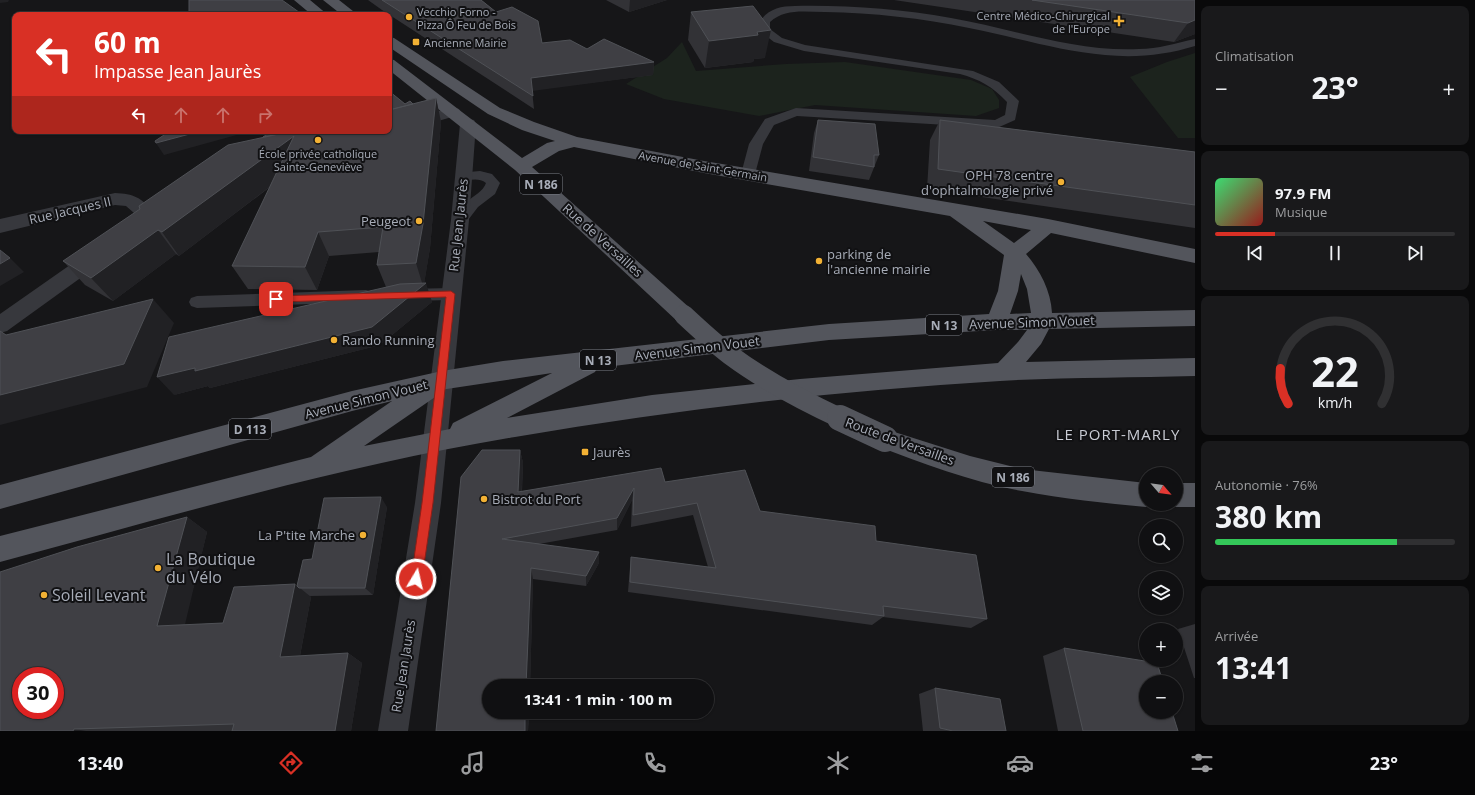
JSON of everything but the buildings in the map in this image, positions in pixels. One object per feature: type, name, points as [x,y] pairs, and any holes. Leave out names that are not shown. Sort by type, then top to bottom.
[{"type":"main road","points":[[301,0],[317,12]]},
{"type":"main road","points":[[330,0],[348,12]]},
{"type":"main road","name":"Avenue de Saint-Germain","points":[[392,43],[462,90],[510,119],[574,142],[1048,226],[1128,241],[1195,256]]},
{"type":"main road","name":"Rue de Versailles","points":[[392,65],[520,166],[684,315]]},
{"type":"main road","points":[[520,166],[553,146],[574,142]]},
{"type":"main road","points":[[954,210],[1014,253],[1038,289],[1042,310],[1041,320],[1037,332],[1029,344],[1003,372]]},
{"type":"main road","points":[[996,322],[1008,291],[1014,253],[1048,226]]},
{"type":"main road","name":"Route de Versailles","points":[[684,315],[731,355],[767,380],[811,405],[885,439],[962,464],[1022,479],[1092,490],[1139,494]]},
{"type":"main road","name":"Avenue Simon Vouet","points":[[0,497],[352,401],[442,380],[503,370],[600,360],[829,332],[1041,320],[1195,318]]},
{"type":"main road","points":[[434,443],[600,360]]},
{"type":"main road","points":[[0,549],[314,467],[512,427],[652,405],[800,388],[1003,372],[1195,367]]},
{"type":"main road","points":[[314,467],[442,380]]},
{"type":"main road","points":[[1183,495],[1195,495]]},
{"type":"street","points":[[392,129],[453,112]]},
{"type":"street","name":"Rue Jean Jaurès","points":[[393,731],[426,511],[460,220],[468,124]]},
{"type":"street","name":"Rue Jacques II","points":[[0,226],[115,199],[146,202],[136,229],[0,324]]},
{"type":"lane","points":[[748,174],[756,144],[769,122],[796,112],[997,124],[1011,117],[1013,101],[1000,87],[980,76],[960,71],[804,48],[778,40],[765,30],[765,21],[774,13],[791,9],[831,9],[888,13],[952,22],[1061,46],[1105,52],[1136,54],[1164,50],[1195,42]]},
{"type":"lane","points":[[460,220],[474,204],[490,192],[493,183],[491,179],[486,176],[463,176]]},
{"type":"lane","points":[[395,295],[451,294]]},
{"type":"lane","points":[[197,302],[380,296]]},
{"type":"shaded area","points":[[682,42],[696,71],[786,64],[845,62],[971,80],[992,89],[999,100],[999,108],[976,116],[815,105],[759,116],[664,99],[626,84],[667,58]]},
{"type":"shaded area","points":[[1195,53],[1195,138],[1178,138],[1130,77],[1167,62]]},
{"type":"place","name":"Vecchio Forno - Pizza Ô Feu de Bois","points":[[409,17]]},
{"type":"place","name":"Centre Médico-Chirurgical de l'Europe","points":[[1119,21]]},
{"type":"place","name":"Ancienne Mairie","points":[[416,42]]},
{"type":"place","name":"École privée catholique Sainte-Geneviève","points":[[318,140]]},
{"type":"place","name":"OPH 78 centre d'ophtalmologie privé","points":[[1061,182]]},
{"type":"place","name":"Peugeot","points":[[419,221]]},
{"type":"place","name":"parking de l'ancienne mairie","points":[[819,261]]},
{"type":"place","name":"Rando Running","points":[[334,340]]},
{"type":"place","name":"Jaurès","points":[[585,452]]},
{"type":"place","name":"Bistrot du Port","points":[[484,499]]},
{"type":"place","name":"La P'tite Marche","points":[[363,535]]},
{"type":"place","name":"La Boutique du Vélo","points":[[158,568]]},
{"type":"place","name":"Soleil Levant","points":[[44,595]]},
{"type":"district","name":"LE PORT-MARLY","points":[[1118,434]]},
{"type":"route","points":[[276,299],[451,294],[428,503],[416,579]]}]
